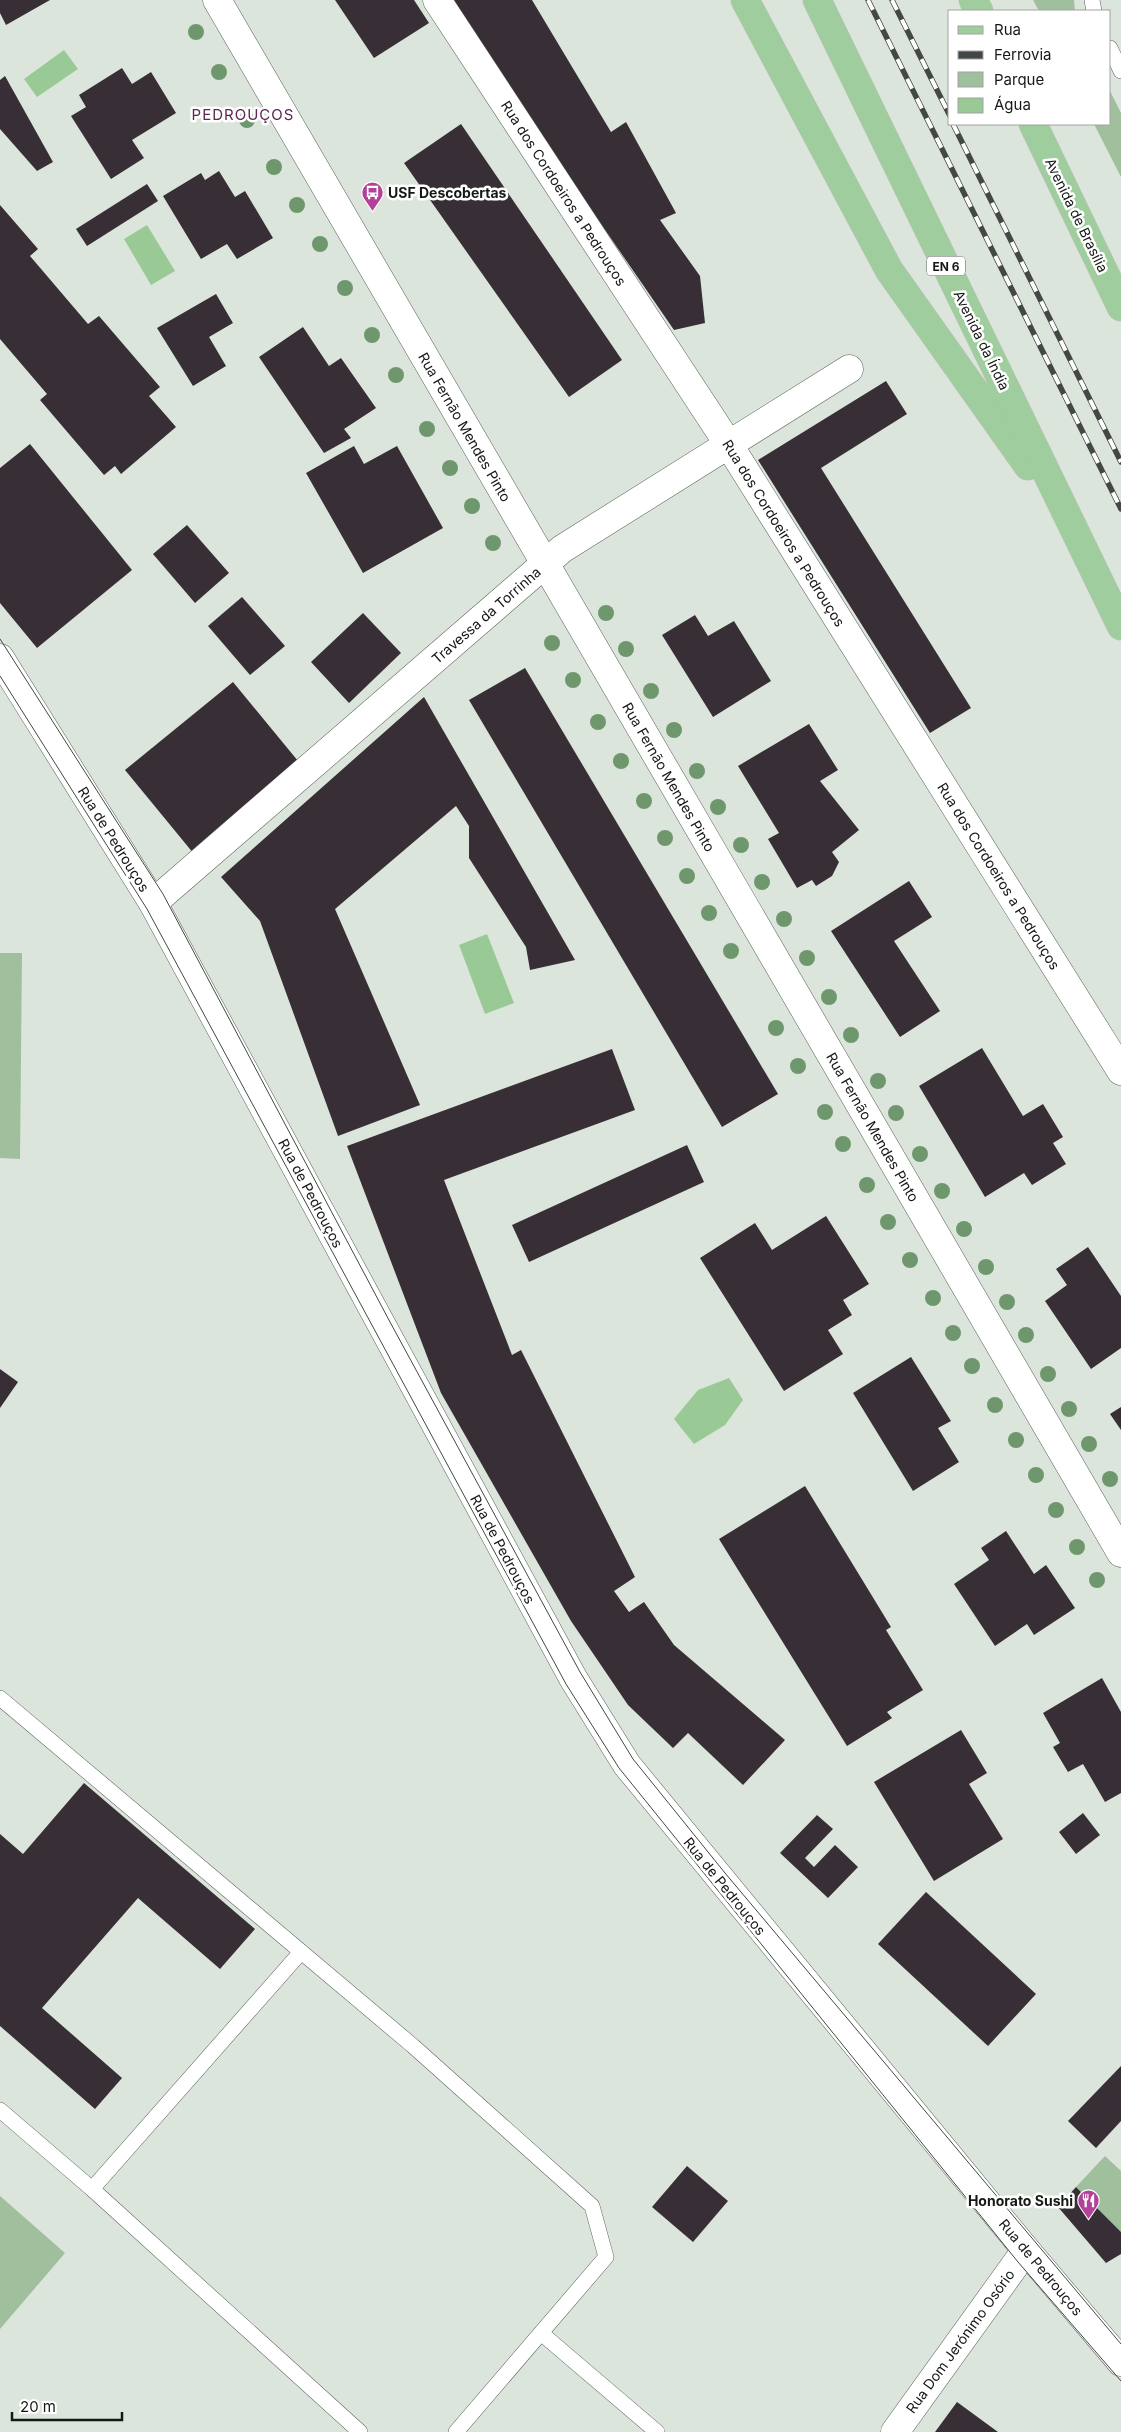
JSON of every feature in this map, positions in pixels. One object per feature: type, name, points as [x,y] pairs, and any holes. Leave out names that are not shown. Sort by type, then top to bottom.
[{"type":"main road","points":[[745,0],[889,270],[1074,532]]},
{"type":"main road","name":"Avenida da Índia","points":[[817,0],[1121,626]]},
{"type":"main road","name":"Avenida de Brasília","points":[[1033,125],[1121,307]]},
{"type":"street","name":"Rua Fernão Mendes Pinto","points":[[217,0],[1121,1553]]},
{"type":"street","name":"Rua dos Cordoeiros a Pedrouços","points":[[437,0],[729,445],[1121,1071]]},
{"type":"street","name":"Travessa da Torrinha","points":[[154,903],[562,549],[849,369]]},
{"type":"street","name":"Rua de Pedrouços","points":[[0,659],[154,903],[573,1678],[627,1765],[1026,2250],[1121,2362]]},
{"type":"street","name":"Rua Dom Jerónimo Osório","points":[[895,2432],[1026,2250]]},
{"type":"lane","points":[[1111,50],[1121,71]]},
{"type":"lane","points":[[0,1698],[413,2046],[592,2206],[606,2257],[456,2432]]},
{"type":"lane","points":[[92,2189],[302,1952]]},
{"type":"lane","points":[[0,2110],[92,2189],[360,2432]]},
{"type":"lane","points":[[541,2333],[657,2432]]},
{"type":"green space","points":[[1033,0],[1074,0],[1075,10],[1038,10]]},
{"type":"green space","points":[[1111,93],[1121,113],[1121,177],[1095,125],[1111,125]]},
{"type":"green space","points":[[0,953],[22,953],[20,1159],[0,1158]]},
{"type":"green space","points":[[1105,2156],[1121,2171],[1121,2232],[1076,2187]]},
{"type":"green space","points":[[0,2196],[65,2253],[0,2329]]},
{"type":"water","points":[[64,50],[78,69],[37,97],[24,79]]},
{"type":"water","points":[[147,225],[175,271],[151,285],[124,239]]},
{"type":"water","points":[[487,934],[514,1003],[485,1014],[459,945]]},
{"type":"water","points":[[729,1378],[743,1400],[725,1425],[694,1444],[674,1419],[698,1390]]},
{"type":"building","points":[[0,0],[50,0],[6,25],[0,13]]},
{"type":"building","points":[[335,0],[414,0],[429,23],[374,58]]},
{"type":"building","points":[[451,0],[532,0],[611,132],[626,122],[676,213],[660,220],[700,276],[705,323],[674,330],[471,35]]},
{"type":"building","points":[[122,68],[132,84],[151,72],[176,113],[132,140],[144,158],[111,179],[71,116],[86,107],[79,95]]},
{"type":"building","points":[[5,76],[53,162],[37,171],[0,129],[0,80]]},
{"type":"building","points":[[461,124],[622,360],[569,397],[404,163]]},
{"type":"building","points":[[219,171],[235,197],[245,191],[273,238],[237,259],[227,244],[201,259],[163,196],[201,173],[205,180]]},
{"type":"building","points":[[147,184],[158,201],[87,246],[76,229]]},
{"type":"building","points":[[0,205],[38,249],[30,256],[88,324],[99,316],[160,387],[149,396],[176,427],[121,474],[115,466],[104,475],[40,400],[47,394],[0,339]]},
{"type":"building","points":[[216,294],[233,323],[209,337],[226,366],[193,386],[157,328]]},
{"type":"building","points":[[303,327],[329,366],[341,358],[376,408],[344,429],[351,438],[324,453],[259,357]]},
{"type":"building","points":[[886,381],[907,414],[821,468],[971,708],[930,733],[758,460]]},
{"type":"building","points":[[30,444],[132,570],[37,648],[0,603],[0,468]]},
{"type":"building","points":[[354,446],[364,464],[397,446],[443,528],[363,573],[306,473]]},
{"type":"building","points":[[187,525],[229,573],[195,603],[153,554]]},
{"type":"building","points":[[242,597],[285,646],[250,675],[208,626]]},
{"type":"building","points":[[363,613],[401,653],[349,703],[311,662]]},
{"type":"building","points":[[695,615],[708,636],[734,621],[771,681],[713,717],[662,635]]},
{"type":"building","points":[[525,668],[778,1094],[722,1127],[469,700]]},
{"type":"building","points":[[233,682],[298,761],[194,854],[125,770]]},
{"type":"building","points":[[424,697],[575,960],[530,970],[526,947],[469,858],[469,826],[456,806],[335,909],[420,1105],[338,1136],[260,921],[221,877]]},
{"type":"building","points":[[809,724],[838,770],[820,781],[859,830],[832,852],[839,862],[832,876],[816,886],[812,880],[797,888],[768,839],[779,833],[738,766]]},
{"type":"building","points":[[909,881],[932,917],[894,941],[940,1011],[900,1037],[831,931]]},
{"type":"building","points":[[982,1048],[1023,1116],[1043,1104],[1063,1137],[1053,1143],[1066,1164],[1032,1185],[1024,1173],[985,1197],[919,1086]]},
{"type":"building","points":[[612,1049],[635,1110],[444,1180],[512,1355],[521,1350],[635,1577],[614,1591],[629,1612],[644,1602],[674,1645],[785,1740],[743,1785],[688,1733],[673,1748],[628,1705],[571,1621],[441,1393],[347,1146]]},
{"type":"building","points":[[687,1145],[704,1182],[529,1262],[512,1225]]},
{"type":"building","points":[[826,1216],[869,1284],[843,1300],[852,1315],[828,1330],[843,1354],[784,1391],[700,1258],[755,1223],[772,1250]]},
{"type":"building","points":[[1088,1247],[1121,1296],[1121,1348],[1091,1369],[1045,1301],[1067,1285],[1056,1269]]},
{"type":"building","points":[[911,1357],[951,1421],[938,1428],[959,1462],[913,1491],[853,1393]]},
{"type":"building","points":[[0,1369],[18,1382],[0,1408]]},
{"type":"building","points":[[1121,1407],[1121,1430],[1110,1414]]},
{"type":"building","points":[[805,1486],[891,1627],[886,1630],[923,1690],[887,1712],[892,1718],[847,1746],[719,1539]]},
{"type":"building","points":[[1006,1531],[1034,1574],[1046,1565],[1075,1608],[1034,1635],[1027,1624],[995,1646],[954,1584],[989,1560],[981,1548]]},
{"type":"building","points":[[1102,1678],[1121,1712],[1121,1793],[1105,1802],[1083,1764],[1068,1772],[1053,1747],[1060,1743],[1043,1713]]},
{"type":"building","points":[[961,1730],[987,1773],[969,1784],[1003,1839],[934,1881],[874,1782]]},
{"type":"building","points":[[84,1783],[255,1929],[220,1969],[138,1898],[42,2008],[122,2078],[95,2109],[0,2026],[0,1834],[23,1854]]},
{"type":"building","points":[[1083,1813],[1100,1835],[1076,1854],[1059,1832]]},
{"type":"building","points":[[817,1815],[833,1829],[805,1858],[814,1867],[835,1845],[858,1867],[828,1898],[780,1853]]},
{"type":"building","points":[[926,1892],[1036,1994],[988,2046],[878,1944]]},
{"type":"building","points":[[1121,2066],[1121,2121],[1096,2148],[1068,2121]]},
{"type":"building","points":[[687,2166],[728,2201],[693,2242],[652,2207]]},
{"type":"building","name":"Honorato Sushi","points":[[1076,2187],[1121,2232],[1121,2254],[1106,2263],[1058,2207]]},
{"type":"building","points":[[957,2402],[998,2432],[935,2432]]},
{"type":"tram line","points":[[0,639],[163,894],[390,1322],[580,1672],[633,1759],[725,1873],[1121,2344]]},
{"type":"tram line","points":[[0,676],[147,909],[566,1684],[619,1768],[1018,2262],[1121,2381]]},
{"type":"railway","points":[[868,0],[1121,509]]},
{"type":"railway","points":[[892,0],[948,112]]},
{"type":"railway","points":[[953,125],[1121,462]]},
{"type":"place","name":"USF Descobertas","points":[[372,211]]},
{"type":"place","name":"Honorato Sushi","points":[[1089,2219]]},
{"type":"district","name":"PEDROUÇOS","points":[[243,114]]}]
